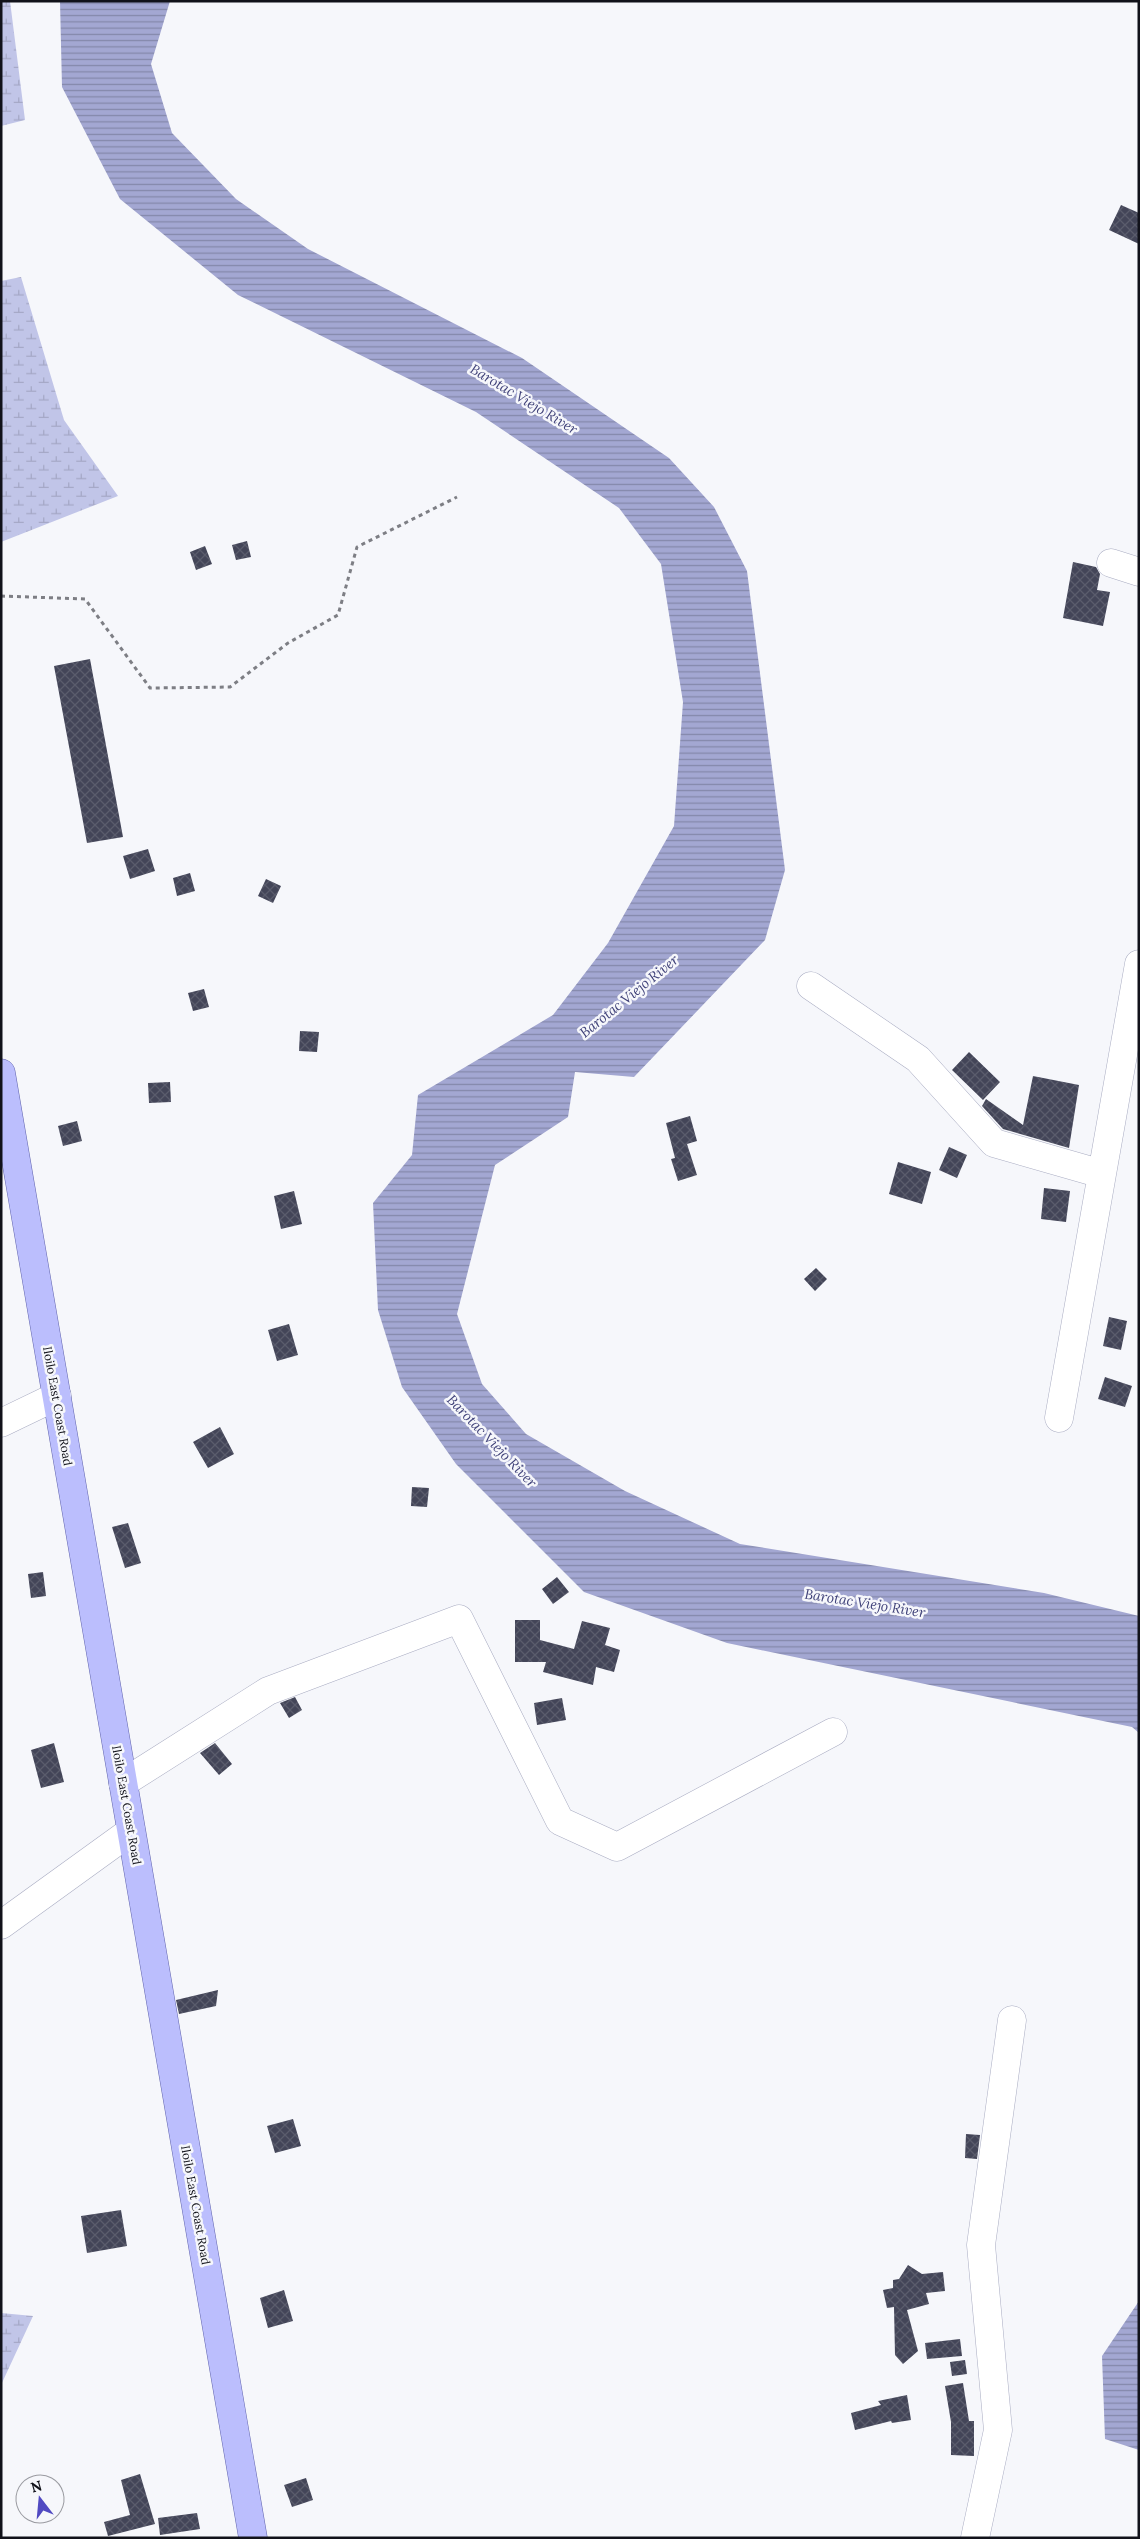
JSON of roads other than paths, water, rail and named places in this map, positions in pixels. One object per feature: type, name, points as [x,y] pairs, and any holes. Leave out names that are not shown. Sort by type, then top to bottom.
[{"type":"main road","name":"Iloilo East Coast Road","points":[[1,1073],[253,2538]]},
{"type":"street","points":[[1111,563],[1139,572]]},
{"type":"street","points":[[1059,1418],[1139,964]]},
{"type":"street","points":[[810,986],[918,1060],[994,1143],[1102,1174]]},
{"type":"street","points":[[1,1423],[57,1396]]},
{"type":"street","points":[[123,1783],[268,1691],[459,1619],[560,1821],[617,1847],[833,1732]]},
{"type":"street","points":[[1,1925],[131,1831]]},
{"type":"street","points":[[975,2538],[998,2430],[981,2245],[1012,2020]]},
{"type":"water","name":"Barotac Viejo River","points":[[60,1],[170,1],[151,64],[172,133],[236,199],[308,249],[522,358],[669,458],[714,507],[747,571],[785,870],[765,940],[634,1077],[575,1072],[568,1117],[495,1165],[457,1314],[482,1384],[526,1434],[625,1491],[740,1544],[1044,1593],[1139,1616],[1139,1733],[1132,1727],[727,1643],[584,1592],[456,1464],[402,1387],[378,1310],[373,1203],[412,1155],[418,1095],[553,1015],[608,943],[674,826],[683,702],[661,564],[619,508],[476,412],[238,295],[120,199],[62,87]]},
{"type":"water","points":[[1139,2301],[1139,2450],[1105,2439],[1102,2356]]}]
